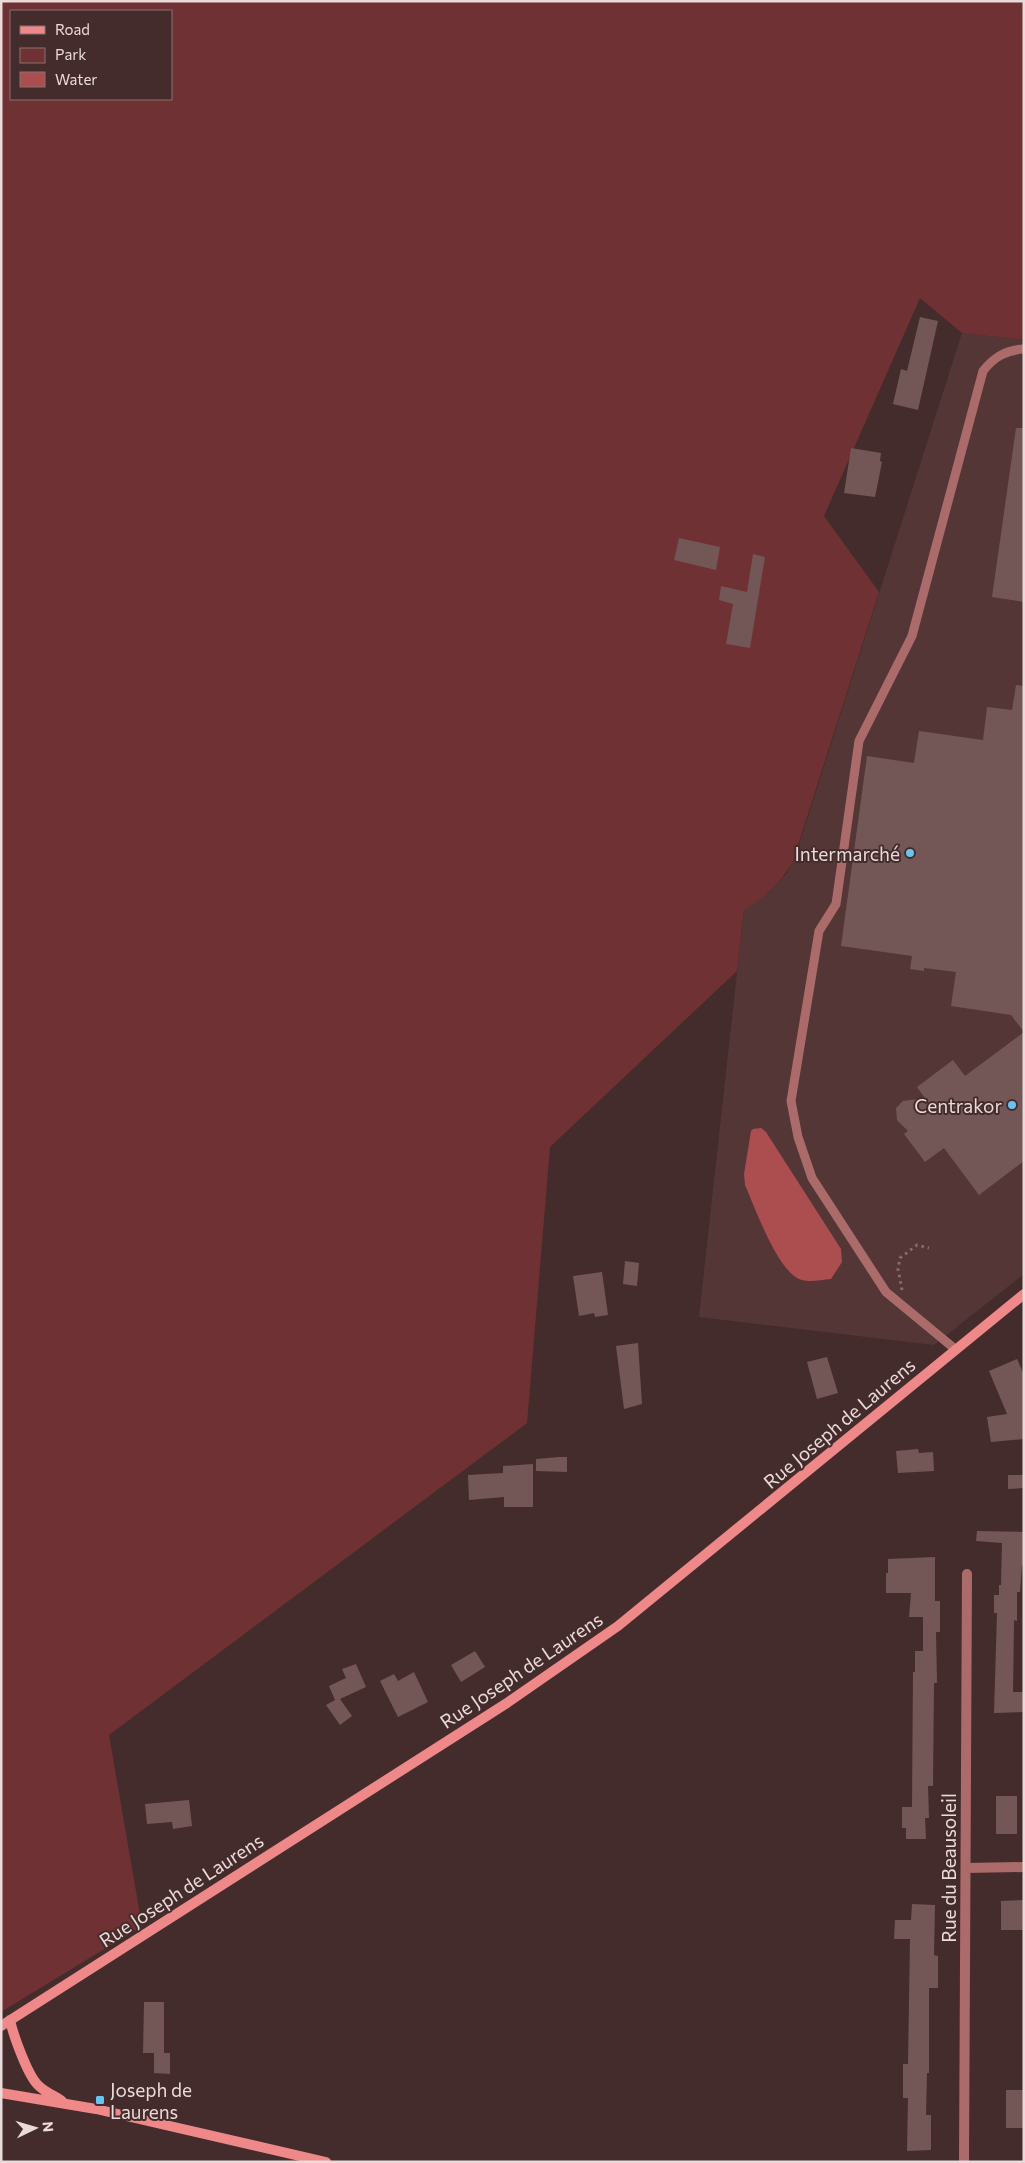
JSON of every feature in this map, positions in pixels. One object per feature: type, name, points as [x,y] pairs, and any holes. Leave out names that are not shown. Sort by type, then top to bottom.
[{"type":"main road","name":"Rue Joseph de Laurens","points":[[6,2023],[507,1703],[618,1626],[1024,1294]]},
{"type":"main road","points":[[6,2023],[12,2031],[37,2085],[65,2102]]},
{"type":"main road","points":[[1,2093],[65,2102],[326,2162]]},
{"type":"street","name":"Rue du Beausoleil","points":[[964,2162],[967,1574]]},
{"type":"street","points":[[966,1868],[1024,1867]]},
{"type":"lane","points":[[955,1349],[886,1292],[812,1178],[798,1137],[791,1101],[819,931],[836,904],[859,741],[912,636],[983,371],[992,360],[1012,350],[1024,349]]},
{"type":"path","points":[[904,1296],[898,1269],[900,1258],[917,1244],[929,1248]]},
{"type":"shaded area","points":[[962,333],[1024,340],[1024,1274],[934,1345],[699,1317],[744,910],[770,891],[787,873],[799,845]]},
{"type":"green space","points":[[1,1],[1024,1],[1024,340],[962,333],[920,298],[824,516],[879,592],[793,861],[772,889],[744,910],[737,971],[550,1147],[527,1423],[109,1735],[142,1926],[1,2012]]},
{"type":"water","points":[[761,1128],[766,1132],[841,1249],[842,1262],[831,1279],[807,1281],[799,1279],[791,1273],[775,1251],[761,1222],[745,1185],[744,1174],[751,1131]]},
{"type":"building","points":[[920,317],[938,321],[918,410],[893,404],[901,369],[907,371]]},
{"type":"building","points":[[1016,428],[1024,428],[1024,602],[992,597]]},
{"type":"building","points":[[851,448],[881,453],[880,461],[882,462],[875,497],[844,493]]},
{"type":"building","points":[[679,538],[720,547],[716,570],[674,560]]},
{"type":"building","points":[[753,554],[765,557],[750,648],[726,644],[733,604],[719,600],[721,586],[747,592]]},
{"type":"building","points":[[1016,685],[1024,686],[1024,1032],[1011,1015],[951,1006],[956,972],[924,968],[924,971],[910,969],[912,956],[841,946],[867,756],[914,763],[919,731],[983,740],[987,707],[1012,710]]},
{"type":"building","points":[[1024,1032],[1024,1161],[979,1195],[944,1148],[925,1162],[904,1134],[908,1131],[897,1120],[896,1108],[903,1101],[925,1098],[917,1087],[953,1060],[965,1076]]},
{"type":"building","points":[[625,1261],[639,1263],[637,1286],[623,1284]]},
{"type":"building","points":[[602,1272],[608,1315],[595,1317],[594,1313],[579,1316],[573,1276]]},
{"type":"building","points":[[638,1343],[642,1404],[624,1409],[616,1346]]},
{"type":"building","points":[[827,1357],[838,1393],[817,1399],[807,1362]]},
{"type":"building","points":[[1017,1359],[1024,1375],[1024,1439],[991,1442],[987,1417],[1007,1414],[989,1371]]},
{"type":"building","points":[[918,1449],[919,1453],[933,1452],[934,1471],[898,1473],[896,1451]]},
{"type":"building","points":[[567,1457],[567,1472],[536,1471],[536,1459]]},
{"type":"building","points":[[533,1464],[533,1507],[504,1507],[504,1497],[469,1500],[468,1475],[503,1473],[503,1466]]},
{"type":"building","points":[[1008,1475],[1024,1475],[1024,1488],[1008,1489]]},
{"type":"building","points":[[977,1531],[1024,1532],[1024,1566],[1022,1565],[1020,1592],[1017,1592],[1017,1621],[1014,1620],[1013,1692],[1024,1692],[1024,1712],[994,1713],[997,1613],[994,1613],[994,1595],[999,1595],[999,1585],[1001,1585],[1002,1543],[976,1541]]},
{"type":"building","points":[[935,1557],[935,1601],[940,1601],[940,1632],[936,1632],[937,1683],[934,1683],[933,1786],[928,1786],[929,1818],[925,1818],[926,1839],[906,1839],[906,1828],[902,1828],[902,1807],[912,1807],[913,1672],[915,1672],[915,1651],[923,1651],[923,1617],[909,1617],[911,1593],[886,1593],[886,1573],[888,1573],[888,1559]]},
{"type":"building","points":[[475,1651],[485,1667],[461,1682],[451,1665]]},
{"type":"building","points":[[356,1664],[366,1687],[340,1699],[352,1716],[340,1725],[326,1705],[335,1700],[329,1686],[346,1678],[342,1669]]},
{"type":"building","points":[[414,1672],[428,1702],[398,1717],[380,1681],[394,1674],[398,1681]]},
{"type":"building","points":[[996,1796],[1017,1796],[1017,1834],[996,1834]]},
{"type":"building","points":[[189,1800],[192,1826],[173,1829],[172,1822],[147,1824],[145,1804]]},
{"type":"building","points":[[1024,1900],[1023,1930],[1001,1930],[1001,1901]]},
{"type":"building","points":[[912,1904],[935,1905],[934,1955],[938,1956],[938,1988],[929,1988],[929,2073],[927,2073],[926,2115],[931,2115],[931,2150],[907,2151],[908,2098],[903,2098],[903,2064],[908,2064],[910,1939],[894,1939],[895,1920],[911,1920]]},
{"type":"building","points":[[144,2002],[164,2002],[164,2053],[170,2053],[170,2074],[154,2073],[154,2053],[143,2053]]},
{"type":"building","points":[[1006,2090],[1024,2090],[1024,2128],[1006,2128]]},
{"type":"place","name":"Intermarché","points":[[910,853]]},
{"type":"place","name":"Centrakor","points":[[1012,1105]]},
{"type":"place","name":"Joseph de Laurens","points":[[100,2100]]}]
